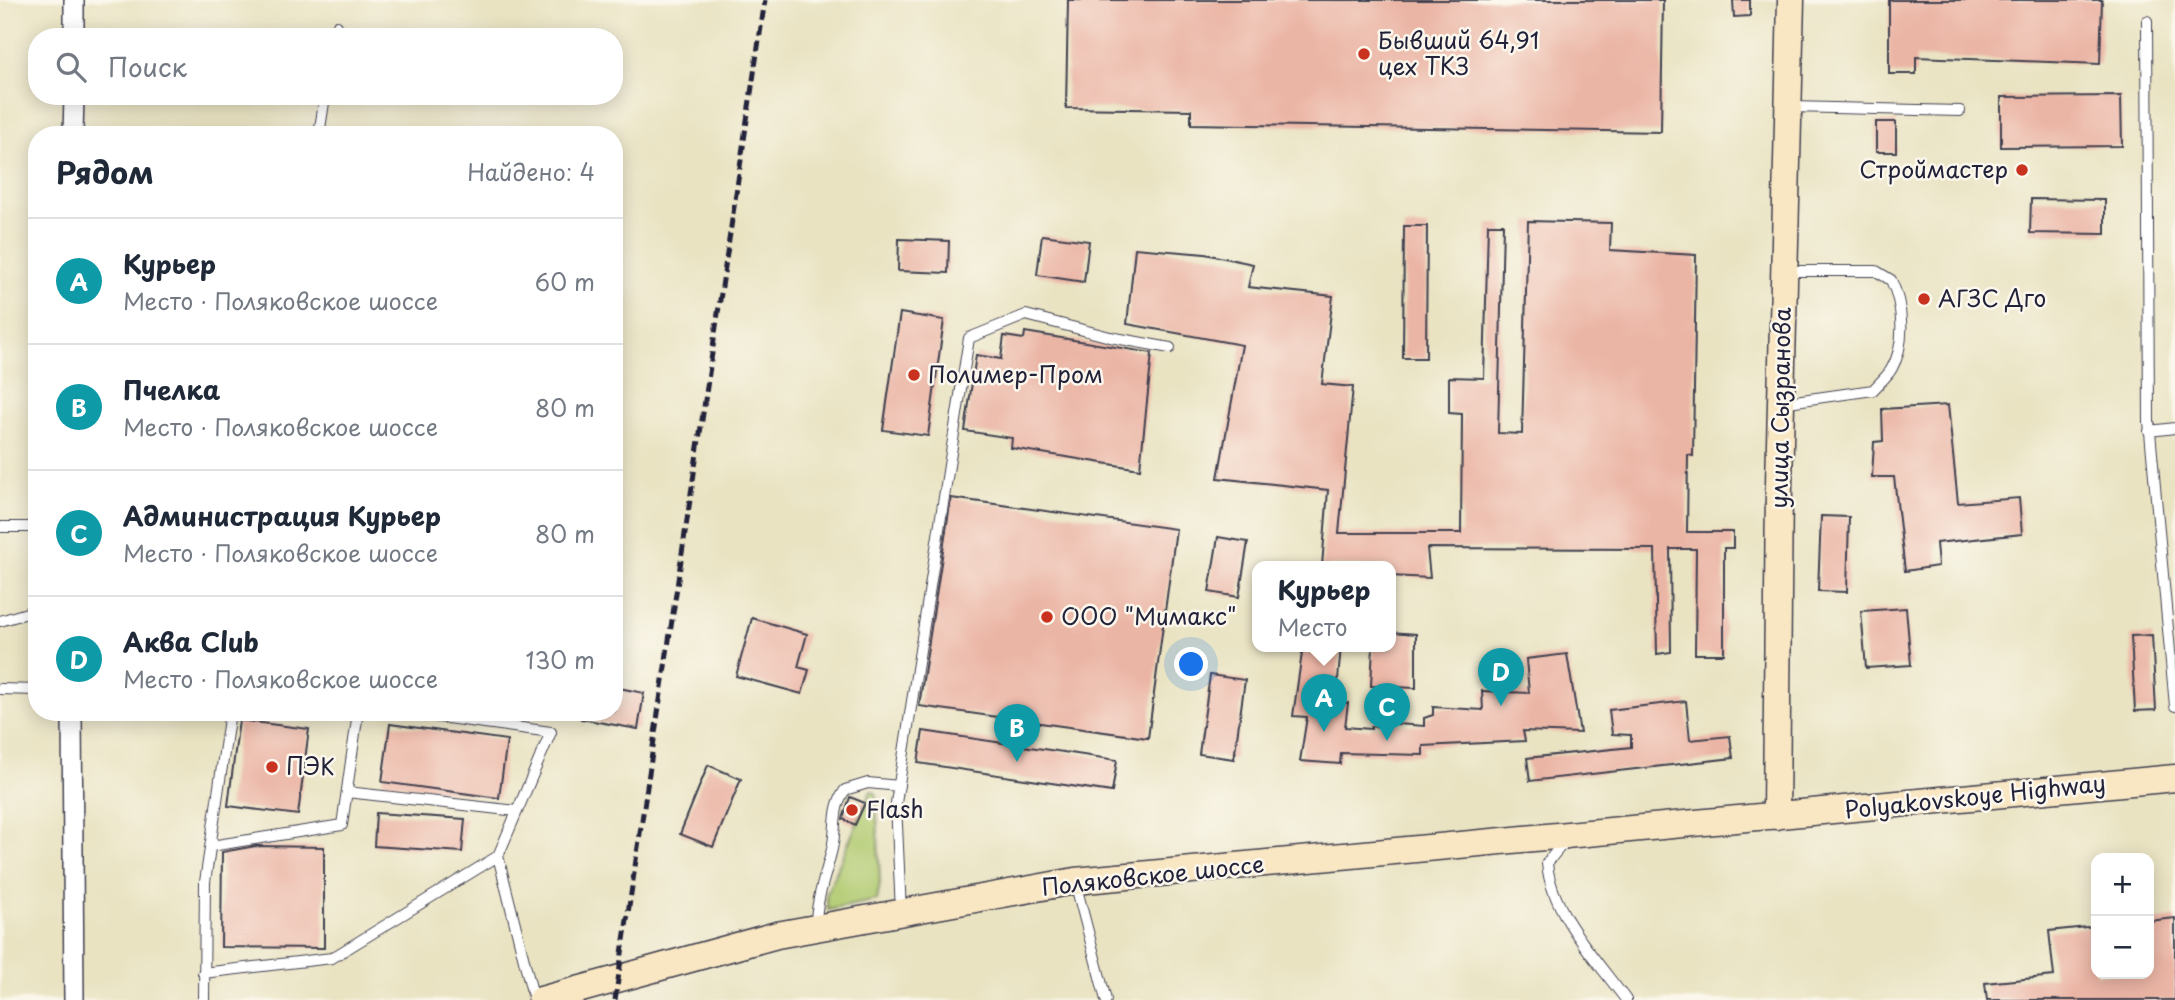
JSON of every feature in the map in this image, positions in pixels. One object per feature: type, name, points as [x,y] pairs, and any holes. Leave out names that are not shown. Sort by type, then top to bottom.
[{"type":"street","points":[[74,28],[75,0]]},
{"type":"street","name":"улица Сызранова","points":[[1776,816],[1781,403],[1791,0]]},
{"type":"street","points":[[73,126],[74,105]]},
{"type":"street","points":[[72,721],[74,1000]]},
{"type":"street","name":"Polyakovskoye Highway","points":[[1776,816],[2175,778]]},
{"type":"street","name":"Поляковское шоссе","points":[[541,1000],[618,976],[816,928],[1075,881],[1776,816]]},
{"type":"lane","points":[[2147,21],[2150,430],[2175,706]]},
{"type":"lane","points":[[320,126],[324,105]]},
{"type":"lane","points":[[1787,107],[1960,111]]},
{"type":"lane","points":[[1781,403],[1873,390],[1892,369],[1900,341],[1900,309],[1891,280],[1876,271],[1784,271]]},
{"type":"lane","points":[[901,912],[896,803],[969,338],[1026,315],[1110,337],[1170,348]]},
{"type":"lane","points":[[2150,430],[2175,428]]},
{"type":"lane","points":[[0,527],[28,527]]},
{"type":"lane","points":[[0,621],[28,613]]},
{"type":"lane","points":[[0,689],[28,690]]},
{"type":"lane","points":[[204,1000],[205,882],[229,721]]},
{"type":"lane","points":[[211,845],[342,825],[357,721]]},
{"type":"lane","points":[[203,973],[332,958],[498,856],[551,732],[469,721]]},
{"type":"lane","points":[[816,928],[816,910],[832,847],[836,803],[845,790],[868,783],[899,786]]},
{"type":"lane","points":[[347,792],[517,811]]},
{"type":"lane","points":[[1582,834],[1560,847],[1547,863],[1549,883],[1567,918],[1626,1000]]},
{"type":"lane","points":[[498,856],[534,1000]]},
{"type":"lane","points":[[1075,881],[1106,1000]]},
{"type":"green space","points":[[871,791],[876,793],[880,883],[877,900],[828,910],[826,895]]},
{"type":"building","name":"Бывший 64,91 цех ТКЗ","points":[[1068,0],[1663,0],[1661,132],[1191,124],[1191,110],[1066,108]]},
{"type":"building","points":[[1733,0],[1750,0],[1750,16],[1734,17]]},
{"type":"building","points":[[1889,0],[2102,0],[2100,64],[1916,57],[1916,74],[1889,74]]},
{"type":"building","points":[[2121,96],[2122,146],[2001,147],[2001,97]]},
{"type":"building","points":[[1876,122],[1896,122],[1896,152],[1876,152]]},
{"type":"building","points":[[2031,199],[2105,200],[2105,234],[2030,233]]},
{"type":"building","points":[[1528,221],[1611,223],[1610,250],[1696,255],[1693,456],[1688,455],[1687,532],[1733,532],[1733,548],[1724,548],[1724,654],[1695,654],[1696,549],[1670,549],[1671,652],[1657,654],[1655,549],[1427,548],[1430,578],[1396,576],[1396,561],[1322,561],[1328,490],[1218,478],[1242,345],[1127,324],[1135,248],[1205,254],[1253,264],[1248,287],[1333,296],[1322,384],[1353,387],[1339,533],[1461,533],[1462,414],[1449,413],[1449,377],[1484,378],[1488,224],[1503,224],[1498,433],[1522,434]]},
{"type":"building","points":[[1404,226],[1427,226],[1426,358],[1403,358]]},
{"type":"building","points":[[1042,235],[1089,241],[1084,282],[1037,275]]},
{"type":"building","points":[[899,239],[949,241],[948,273],[898,271]]},
{"type":"building","name":"Полимер-Пром","points":[[900,313],[944,320],[928,436],[883,430]]},
{"type":"building","points":[[1025,332],[1152,353],[1140,469],[1011,448],[1012,438],[965,431],[976,355],[1001,359],[1004,336],[1024,339]]},
{"type":"building","points":[[1948,405],[1958,503],[2019,498],[2022,534],[1936,543],[1938,566],[1905,571],[1894,477],[1872,477],[1874,442],[1883,441],[1882,409]]},
{"type":"building","name":"ООО \"Мимакс\"","points":[[951,498],[1176,529],[1148,738],[919,706]]},
{"type":"building","points":[[1821,516],[1849,517],[1847,592],[1818,591]]},
{"type":"building","points":[[1218,537],[1248,542],[1239,597],[1209,592]]},
{"type":"building","points":[[1906,608],[1911,665],[1866,668],[1861,611]]},
{"type":"building","points":[[752,618],[807,634],[798,667],[809,670],[802,694],[736,676]]},
{"type":"building","points":[[1396,632],[1416,634],[1416,688],[1371,686],[1373,652],[1396,652]]},
{"type":"building","points":[[2152,635],[2156,710],[2135,711],[2131,636]]},
{"type":"building","points":[[1302,652],[1340,652],[1336,702],[1348,703],[1345,727],[1371,729],[1371,726],[1382,727],[1384,723],[1424,726],[1424,718],[1433,715],[1433,707],[1483,710],[1482,691],[1529,693],[1526,659],[1567,654],[1580,733],[1523,731],[1525,741],[1423,746],[1423,755],[1341,753],[1340,764],[1300,761],[1307,717],[1293,716]]},
{"type":"building","points":[[1210,675],[1245,680],[1234,759],[1199,754]]},
{"type":"building","points":[[623,689],[644,693],[638,729],[592,721],[623,721]]},
{"type":"building","points":[[1686,701],[1690,740],[1730,736],[1733,758],[1530,781],[1527,758],[1631,747],[1631,735],[1612,734],[1609,710]]},
{"type":"building","points":[[239,721],[309,729],[298,815],[228,806]]},
{"type":"building","points":[[390,724],[507,740],[499,798],[382,782]]},
{"type":"building","points":[[923,731],[1117,760],[1112,792],[918,763]]},
{"type":"building","points":[[708,765],[741,779],[713,847],[680,834]]},
{"type":"building","name":"Flash","points":[[850,797],[865,803],[855,825],[843,819]]},
{"type":"building","points":[[376,813],[465,819],[462,852],[374,846]]},
{"type":"building","points":[[256,846],[324,847],[324,948],[221,947],[222,852]]},
{"type":"building","points":[[2175,918],[2175,1000],[1987,1000],[1985,983],[2054,976],[2049,931],[2091,927],[2091,979],[2154,979],[2154,920]]},
{"type":"railway","points":[[615,1000],[765,0]]},
{"type":"place","name":"Бывший 64,91 цех ТКЗ","points":[[1364,54]]},
{"type":"place","name":"Строймастер","points":[[2022,170]]},
{"type":"place","name":"АГЗС Дго","points":[[1924,299]]},
{"type":"place","name":"Полимер-Пром","points":[[914,375]]},
{"type":"place","name":"ООО \"Мимакс\"","points":[[1047,617]]},
{"type":"place","name":"Аква Club","points":[[1501,706]]},
{"type":"place","name":"Курьер","points":[[1324,732]]},
{"type":"place","name":"Администрация Курьер","points":[[1387,741]]},
{"type":"place","name":"Пчелка","points":[[1017,762]]},
{"type":"place","name":"ПЭК","points":[[272,767]]},
{"type":"place","name":"Flash","points":[[852,810]]}]
